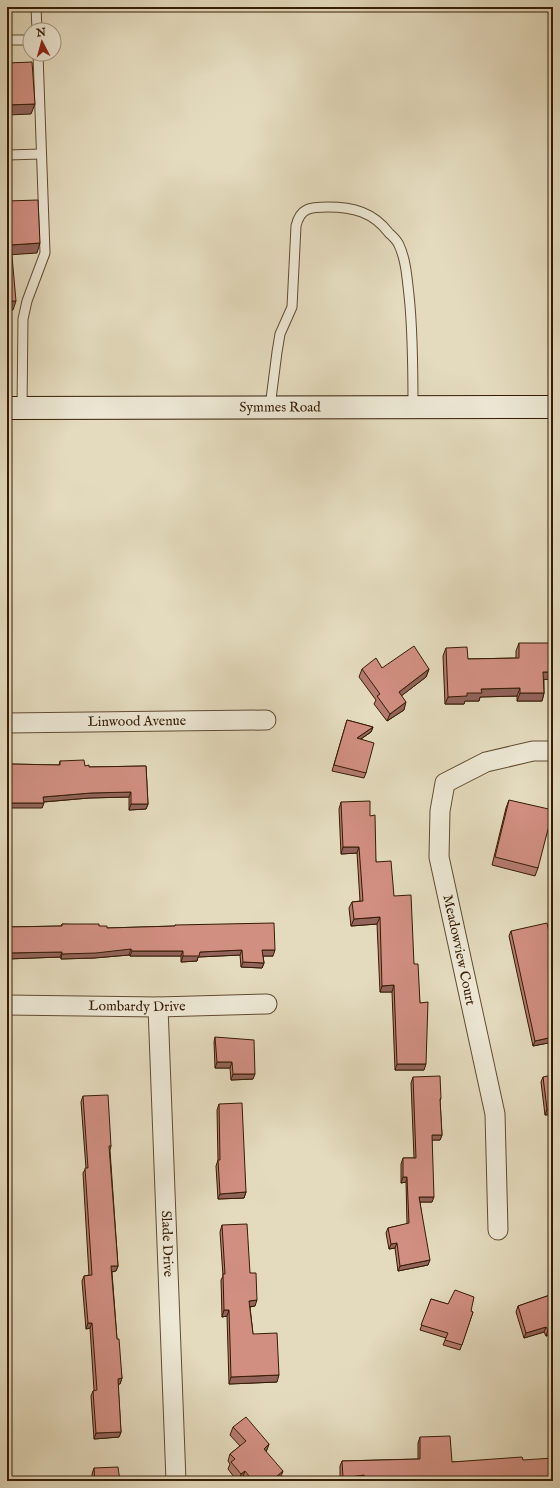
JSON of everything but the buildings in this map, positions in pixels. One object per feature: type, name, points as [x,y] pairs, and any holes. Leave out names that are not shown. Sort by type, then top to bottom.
[{"type":"main road","name":"Symmes Road","points":[[14,408],[553,407]]},
{"type":"street","name":"Linwood Avenue","points":[[7,723],[266,720]]},
{"type":"street","name":"Meadowview Court","points":[[498,1230],[495,1114],[439,857],[440,811],[445,783],[486,762],[533,751],[553,751]]},
{"type":"street","name":"Lombardy Drive","points":[[7,1005],[158,1007],[267,1004]]},
{"type":"street","name":"Slade Drive","points":[[158,1007],[176,1481]]},
{"type":"lane","points":[[36,7],[37,22]]},
{"type":"lane","points":[[7,40],[22,40]]},
{"type":"lane","points":[[14,408],[27,300],[45,253],[38,62]]},
{"type":"lane","points":[[7,155],[41,154]]},
{"type":"lane","points":[[270,408],[280,334],[292,307],[296,226],[298,216],[306,210],[321,207],[343,207],[360,211],[381,222],[398,244],[406,272],[412,326],[413,407]]}]
